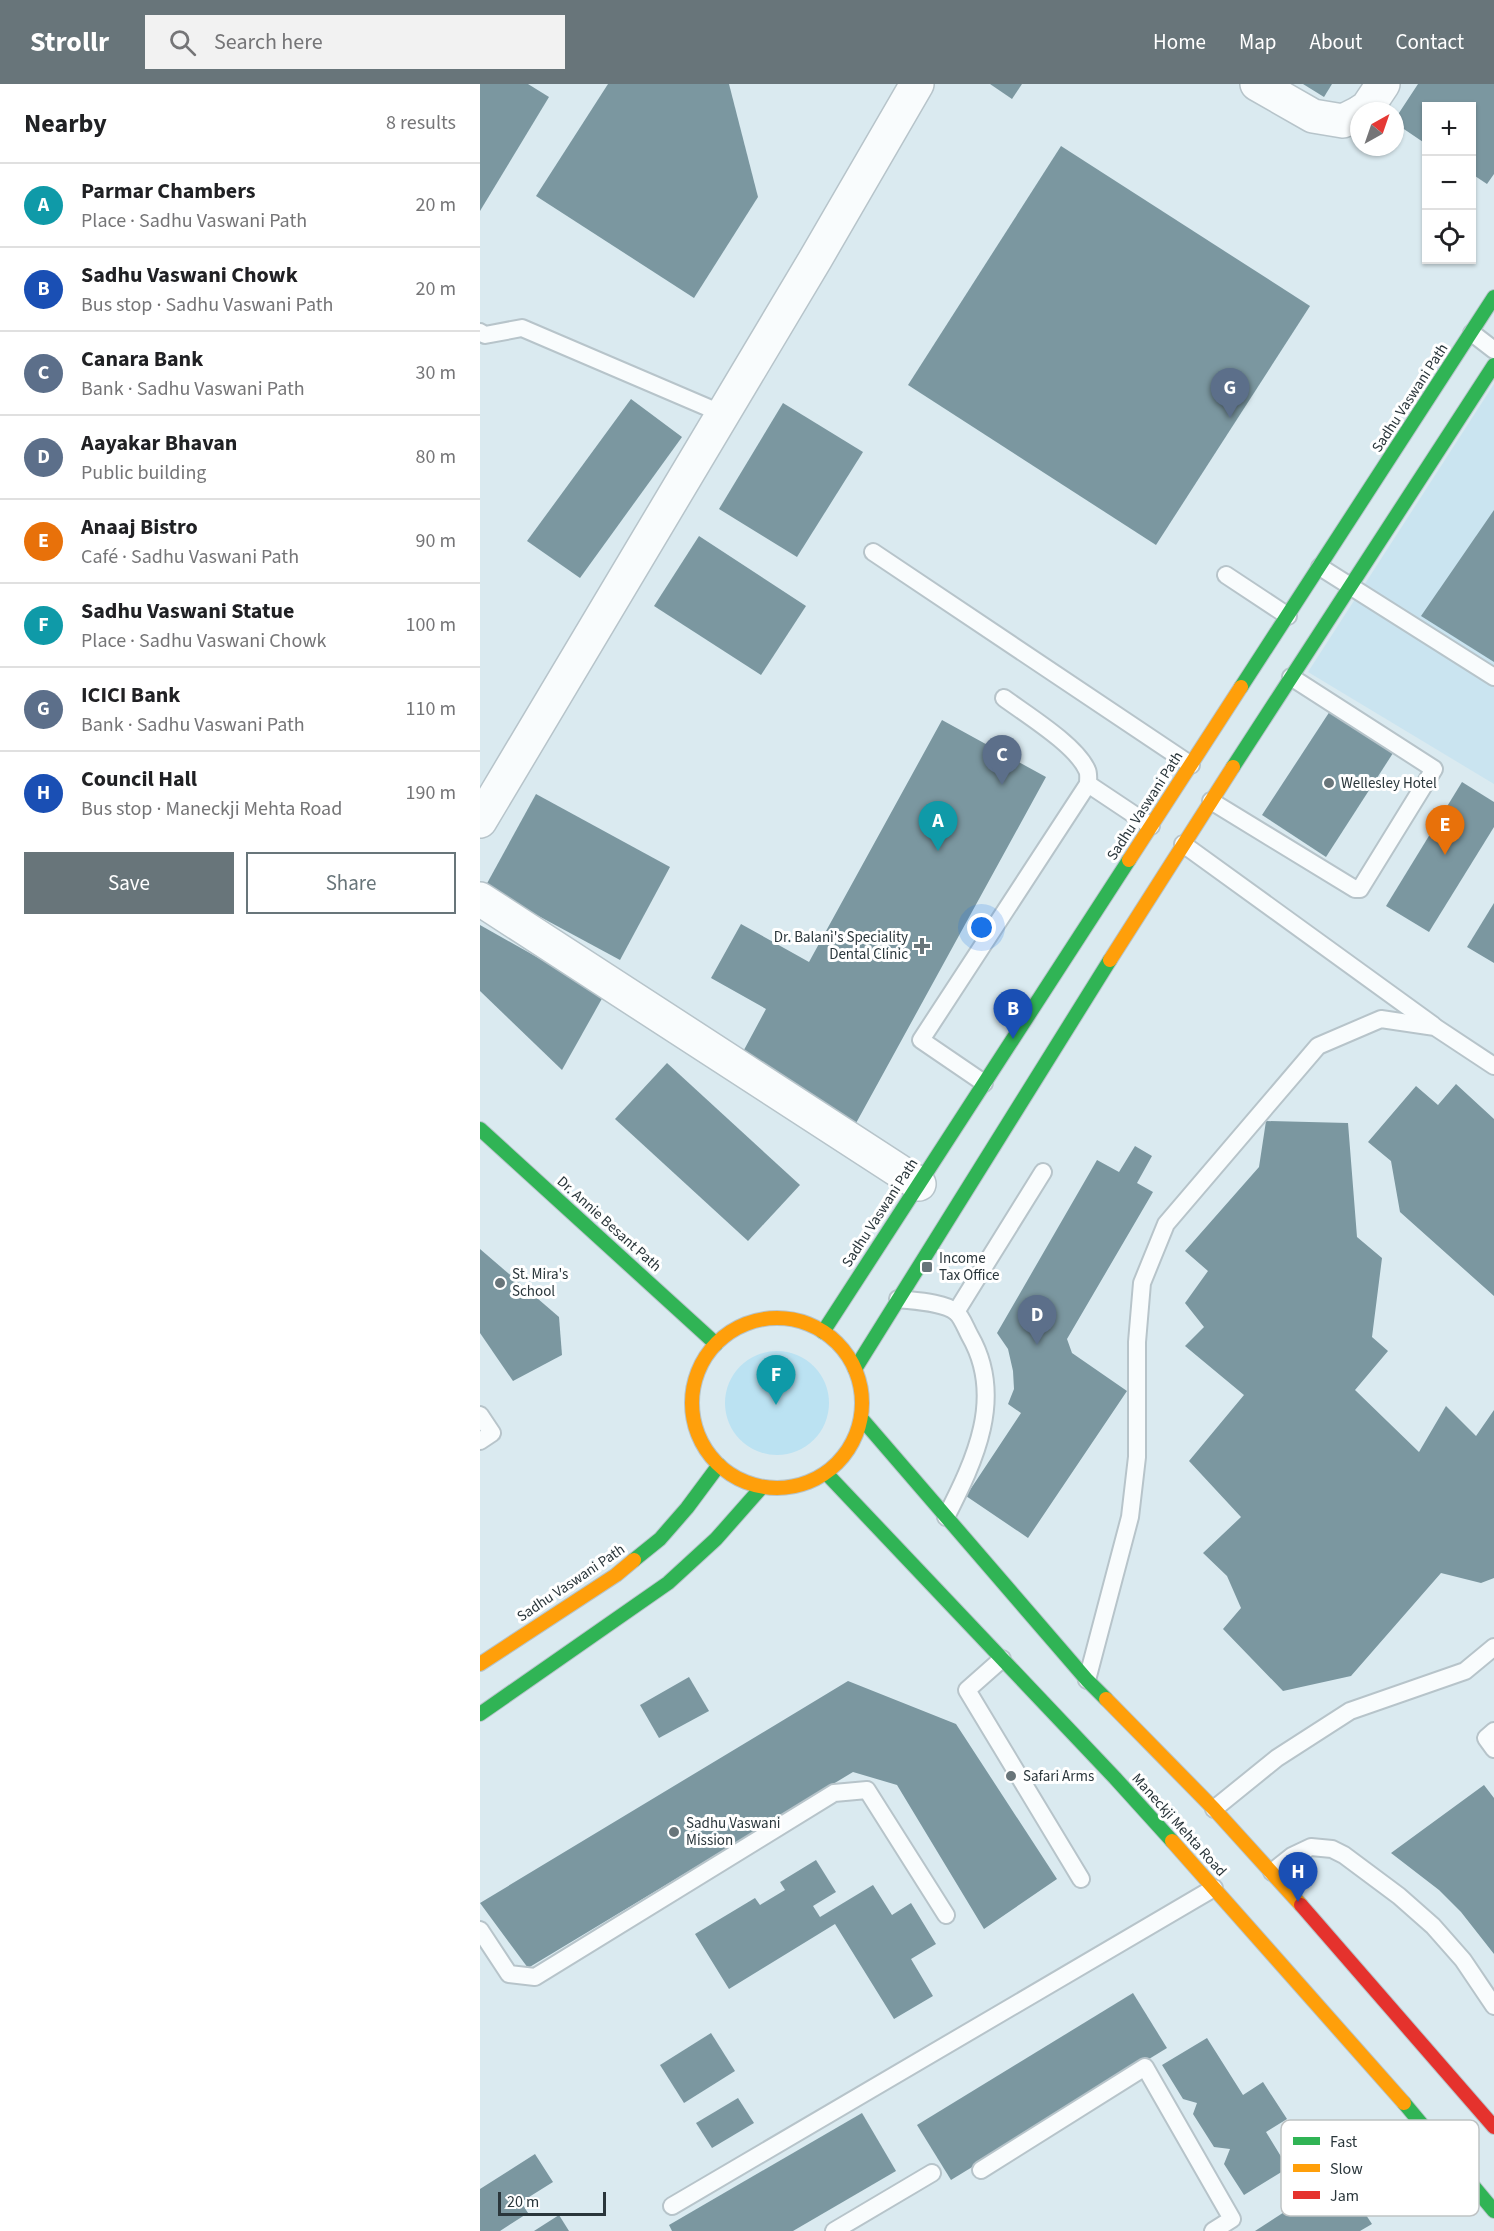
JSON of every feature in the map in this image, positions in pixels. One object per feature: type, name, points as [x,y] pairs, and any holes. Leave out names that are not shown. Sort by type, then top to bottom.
[{"type":"main road","name":"Sadhu Vaswani Path","points":[[823,1332],[1494,297]]},
{"type":"main road","points":[[855,1369],[1183,844],[1494,365]]},
{"type":"main road","name":"Dr. Annie Besant Path","points":[[480,1129],[716,1344]]},
{"type":"main road","points":[[775,1318],[808,1324],[836,1342],[855,1369],[862,1401],[861,1418],[857,1434],[849,1449],[826,1473],[795,1486],[762,1487],[746,1482],[719,1465],[707,1452],[699,1437],[692,1404],[693,1388],[705,1357],[716,1344],[728,1333],[743,1325],[775,1318]]},
{"type":"main road","points":[[861,1418],[1087,1680],[1214,1809],[1272,1872],[1494,2127]]},
{"type":"main road","name":"Sadhu Vaswani Path","points":[[483,1656],[616,1575],[660,1539],[719,1465]]},
{"type":"main road","name":"Maneckji Mehta Road","points":[[826,1473],[1114,1778],[1380,2074],[1418,2120]]},
{"type":"main road","points":[[480,1714],[668,1583],[716,1539],[762,1487]]},
{"type":"main road","name":"Maneckji Mehta Road","points":[[1479,2193],[1494,2211]]},
{"type":"street","points":[[480,821],[917,84]]},
{"type":"street","points":[[1257,84],[1313,116],[1343,121],[1350,117]]},
{"type":"street","points":[[1371,102],[1383,84]]},
{"type":"street","points":[[480,899],[919,1184]]},
{"type":"lane","points":[[480,332],[485,335],[522,328],[723,414]]},
{"type":"lane","points":[[1472,333],[1494,350]]},
{"type":"lane","points":[[873,552],[1191,765]]},
{"type":"lane","points":[[1320,567],[1494,677]]},
{"type":"lane","points":[[1226,575],[1288,616]]},
{"type":"lane","points":[[1211,801],[1360,889],[1434,769],[1291,677]]},
{"type":"lane","points":[[984,1083],[921,1040],[1088,784],[1088,773],[1069,746],[1004,699]]},
{"type":"lane","points":[[1088,784],[1151,826]]},
{"type":"lane","points":[[1183,844],[1435,1027],[1494,1066]]},
{"type":"lane","points":[[1087,1680],[1130,1517],[1137,1457],[1137,1342],[1142,1283],[1166,1224],[1318,1046],[1381,1019],[1435,1027]]},
{"type":"lane","points":[[956,1312],[1043,1172]]},
{"type":"lane","points":[[898,1299],[935,1304],[956,1312],[978,1349],[987,1381],[983,1422],[975,1455],[946,1517]]},
{"type":"lane","points":[[480,1415],[492,1433],[480,1441]]},
{"type":"lane","points":[[1214,1809],[1277,1758],[1350,1711],[1465,1671],[1494,1647]]},
{"type":"lane","points":[[1002,1659],[967,1690],[1081,1879]]},
{"type":"lane","points":[[1494,1731],[1486,1738],[1494,1749]]},
{"type":"lane","points":[[480,1930],[509,1974],[535,1977],[834,1793],[867,1790],[946,1915]]},
{"type":"lane","points":[[1272,1872],[1292,1856],[1311,1847],[1332,1849],[1344,1855],[1399,1896],[1433,1926],[1463,1960],[1494,2006]]},
{"type":"lane","points":[[672,2206],[1214,1888]]},
{"type":"lane","points":[[981,2170],[1144,2067],[1232,2219],[1213,2231]]},
{"type":"lane","points":[[834,2231],[932,2173]]},
{"type":"shaded area","points":[[1494,384],[1494,784],[1308,672]]},
{"type":"shaded area","points":[[777,1351],[797,1355],[814,1366],[825,1383],[829,1403],[825,1423],[814,1440],[797,1451],[777,1455],[757,1451],[740,1440],[729,1423],[725,1403],[729,1383],[740,1366],[757,1355]]},
{"type":"building","points":[[480,84],[528,84],[549,97],[480,211]]},
{"type":"building","points":[[608,84],[729,84],[758,197],[694,298],[536,196]]},
{"type":"building","points":[[990,84],[1022,84],[1012,99]]},
{"type":"building","points":[[1303,84],[1332,84],[1324,97]]},
{"type":"building","points":[[1418,84],[1494,84],[1494,174],[1487,184],[1476,177],[1476,102],[1422,102],[1422,141],[1404,129],[1404,105]]},
{"type":"building","points":[[1061,146],[1310,306],[1156,545],[908,385]]},
{"type":"building","points":[[631,399],[682,437],[580,578],[527,541]]},
{"type":"building","points":[[783,403],[863,452],[797,557],[719,509]]},
{"type":"building","points":[[1494,510],[1494,662],[1421,616]]},
{"type":"building","points":[[699,536],[806,606],[761,675],[654,606]]},
{"type":"building","name":"Wellesley Hotel","points":[[1332,708],[1395,750],[1326,857],[1262,815]]},
{"type":"building","points":[[942,720],[1046,777],[855,1125],[738,1061],[766,1009],[711,978],[741,924],[809,962]]},
{"type":"building","points":[[1462,782],[1494,802],[1494,827],[1429,932],[1386,906]]},
{"type":"building","points":[[536,794],[670,867],[620,960],[485,887]]},
{"type":"building","points":[[1494,903],[1494,963],[1467,947]]},
{"type":"building","points":[[480,925],[604,995],[562,1070],[480,991]]},
{"type":"building","points":[[667,1063],[800,1185],[748,1241],[615,1119]]},
{"type":"building","points":[[1456,1084],[1494,1119],[1494,1296],[1400,1212],[1391,1161],[1368,1142],[1416,1086],[1438,1105]]},
{"type":"building","points":[[1266,1121],[1348,1123],[1357,1237],[1382,1258],[1372,1337],[1388,1351],[1355,1390],[1419,1452],[1446,1406],[1476,1436],[1494,1410],[1494,1578],[1481,1583],[1441,1573],[1351,1676],[1283,1691],[1223,1629],[1241,1608],[1227,1576],[1203,1553],[1241,1517],[1189,1461],[1244,1395],[1185,1346],[1204,1327],[1185,1303],[1208,1271],[1185,1251],[1259,1167]]},
{"type":"building","points":[[1135,1146],[1152,1156],[1137,1183],[1153,1192],[1067,1339],[1072,1353],[1127,1391],[1028,1538],[966,1496],[1021,1413],[1008,1404],[1014,1389],[1013,1371],[1008,1349],[997,1333],[1097,1160],[1119,1172]]},
{"type":"building","name":"St. Mira's School","points":[[480,1249],[559,1317],[562,1355],[513,1381],[480,1333]]},
{"type":"building","points":[[689,1677],[709,1711],[659,1738],[640,1705]]},
{"type":"building","name":"Sadhu Vaswani Mission","points":[[848,1681],[956,1724],[1057,1879],[984,1929],[897,1785],[853,1772],[528,1968],[480,1903]]},
{"type":"building","points":[[1484,1785],[1494,1798],[1494,1954],[1461,1912],[1439,1890],[1391,1853]]},
{"type":"building","points":[[816,1860],[836,1892],[813,1906],[820,1917],[873,1885],[892,1915],[911,1903],[936,1944],[911,1959],[933,1996],[894,2019],[835,1924],[729,1989],[695,1934],[755,1898],[760,1905],[785,1890],[780,1882]]},
{"type":"building","points":[[1133,1993],[1167,2048],[951,2180],[917,2125]]},
{"type":"building","points":[[711,2033],[735,2071],[684,2103],[660,2065]]},
{"type":"building","points":[[1207,2038],[1243,2095],[1263,2082],[1287,2119],[1281,2120],[1281,2123],[1266,2132],[1281,2157],[1281,2172],[1244,2195],[1224,2164],[1230,2149],[1214,2147],[1193,2114],[1197,2103],[1183,2099],[1162,2065]]},
{"type":"building","points":[[738,2098],[754,2123],[712,2148],[696,2123]]},
{"type":"building","points":[[862,2113],[896,2171],[793,2231],[672,2231],[669,2225]]},
{"type":"building","points":[[535,2154],[553,2182],[521,2202],[528,2213],[500,2231],[480,2231],[480,2189]]},
{"type":"building","points":[[1281,2214],[1281,2216],[1367,2216],[1372,2224],[1360,2231],[1255,2231]]},
{"type":"building","points":[[559,2215],[569,2231],[534,2231]]},
{"type":"traffic: fast","points":[[1241,687],[1494,297]]},
{"type":"traffic: fast","points":[[1233,767],[1494,365]]},
{"type":"traffic: fast","points":[[823,1332],[1129,860]]},
{"type":"traffic: fast","points":[[855,1369],[1110,960]]},
{"type":"traffic: fast","points":[[480,1129],[716,1344]]},
{"type":"traffic: fast","points":[[861,1418],[1087,1680],[1106,1699]]},
{"type":"traffic: fast","points":[[634,1560],[660,1539],[719,1465]]},
{"type":"traffic: fast","points":[[826,1473],[1172,1841]]},
{"type":"traffic: fast","points":[[480,1714],[668,1583],[716,1539],[762,1487]]},
{"type":"traffic: fast","points":[[1404,2103],[1418,2120]]},
{"type":"traffic: fast","points":[[1479,2193],[1494,2211]]},
{"type":"traffic: slow","points":[[1129,860],[1241,687]]},
{"type":"traffic: slow","points":[[1110,960],[1233,767]]},
{"type":"traffic: slow","points":[[777,1318],[809,1325],[837,1343],[855,1371],[862,1403],[855,1435],[837,1463],[809,1481],[777,1488],[745,1481],[717,1463],[699,1435],[692,1403],[699,1371],[717,1343],[745,1325],[777,1318]]},
{"type":"traffic: slow","points":[[480,1664],[616,1575],[634,1560]]},
{"type":"traffic: slow","points":[[1106,1699],[1214,1809],[1301,1905]]},
{"type":"traffic: slow","points":[[1172,1841],[1404,2103]]},
{"type":"traffic: jam","points":[[1301,1905],[1494,2127]]},
{"type":"place","name":"ICICI Bank","points":[[1230,418]]},
{"type":"place","name":"Wellesley Hotel","points":[[1329,783]]},
{"type":"place","name":"Canara Bank","points":[[1002,785]]},
{"type":"place","name":"Parmar Chambers","points":[[938,851]]},
{"type":"place","name":"Anaaj Bistro","points":[[1445,855]]},
{"type":"place","name":"Dr. Balani's Speciality Dental Clinic","points":[[922,946]]},
{"type":"place","name":"Sadhu Vaswani Chowk","points":[[1013,1039]]},
{"type":"place","name":"Income Tax Office","points":[[927,1267]]},
{"type":"place","name":"St. Mira's School","points":[[500,1283]]},
{"type":"place","name":"Aayakar Bhavan","points":[[1037,1345]]},
{"type":"place","name":"Sadhu Vaswani Statue","points":[[776,1405]]},
{"type":"place","name":"Safari Arms","points":[[1011,1776]]},
{"type":"place","name":"Sadhu Vaswani Mission","points":[[674,1832]]},
{"type":"place","name":"Council Hall","points":[[1298,1902]]}]
